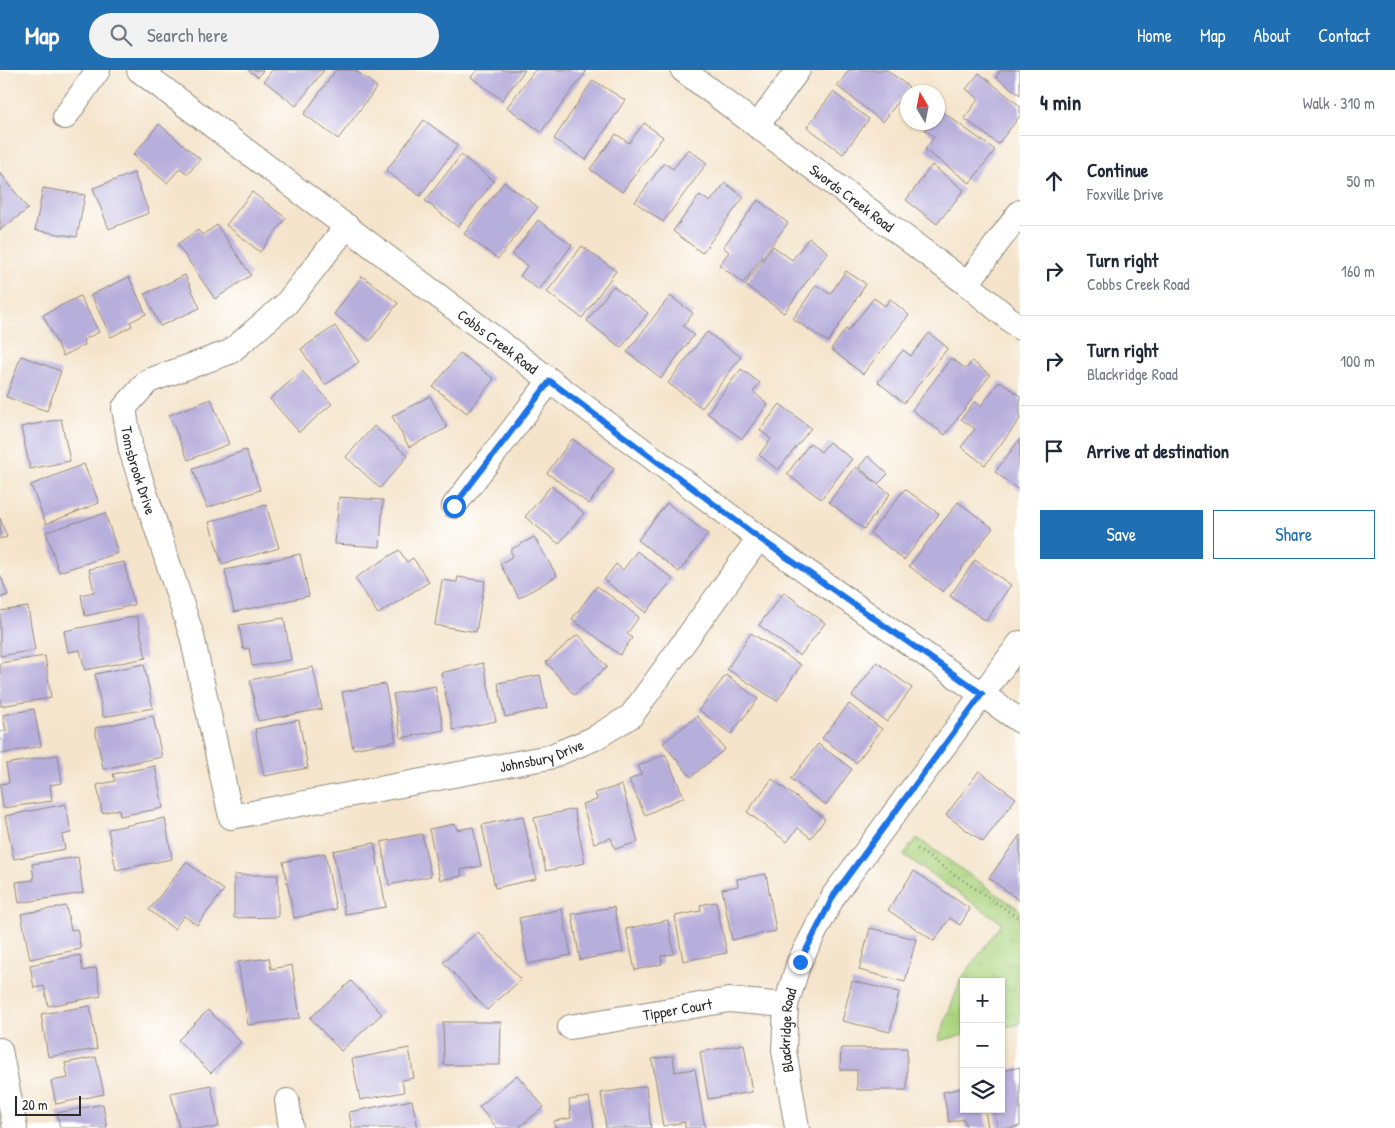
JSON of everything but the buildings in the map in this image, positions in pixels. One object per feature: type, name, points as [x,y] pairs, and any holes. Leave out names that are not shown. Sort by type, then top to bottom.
[{"type":"street","points":[[65,117],[98,70]]},
{"type":"street","name":"Cobbs Creek Road","points":[[139,70],[759,538],[1020,721]]},
{"type":"street","name":"Swords Creek Road","points":[[683,70],[967,284],[1020,328]]},
{"type":"street","points":[[757,126],[798,70]]},
{"type":"street","points":[[967,284],[1020,212]]},
{"type":"street","name":"Tomsbrook Drive","points":[[231,817],[192,636],[131,450],[124,408],[148,381],[230,352],[286,304],[346,226]]},
{"type":"street","points":[[454,506],[550,381]]},
{"type":"street","name":"Johnsbury Drive","points":[[231,817],[548,757],[593,740],[631,716],[759,538]]},
{"type":"street","name":"Blackridge Road","points":[[797,1128],[784,1050],[786,1005],[800,962],[834,895],[1020,643]]},
{"type":"street","name":"Tipper Court","points":[[570,1027],[729,1000],[786,1005]]},
{"type":"street","points":[[0,1050],[14,1128]]},
{"type":"street","points":[[287,1102],[291,1128]]},
{"type":"path","points":[[917,849],[1020,919]]},
{"type":"green space","points":[[917,838],[1020,910],[1020,1024],[1005,1027],[1005,978],[962,978],[1002,923],[903,855]]},
{"type":"green space","points":[[960,982],[960,1036],[938,1041]]},
{"type":"route","points":[[454,506],[550,381],[759,538],[982,694],[834,895],[800,962]]}]
